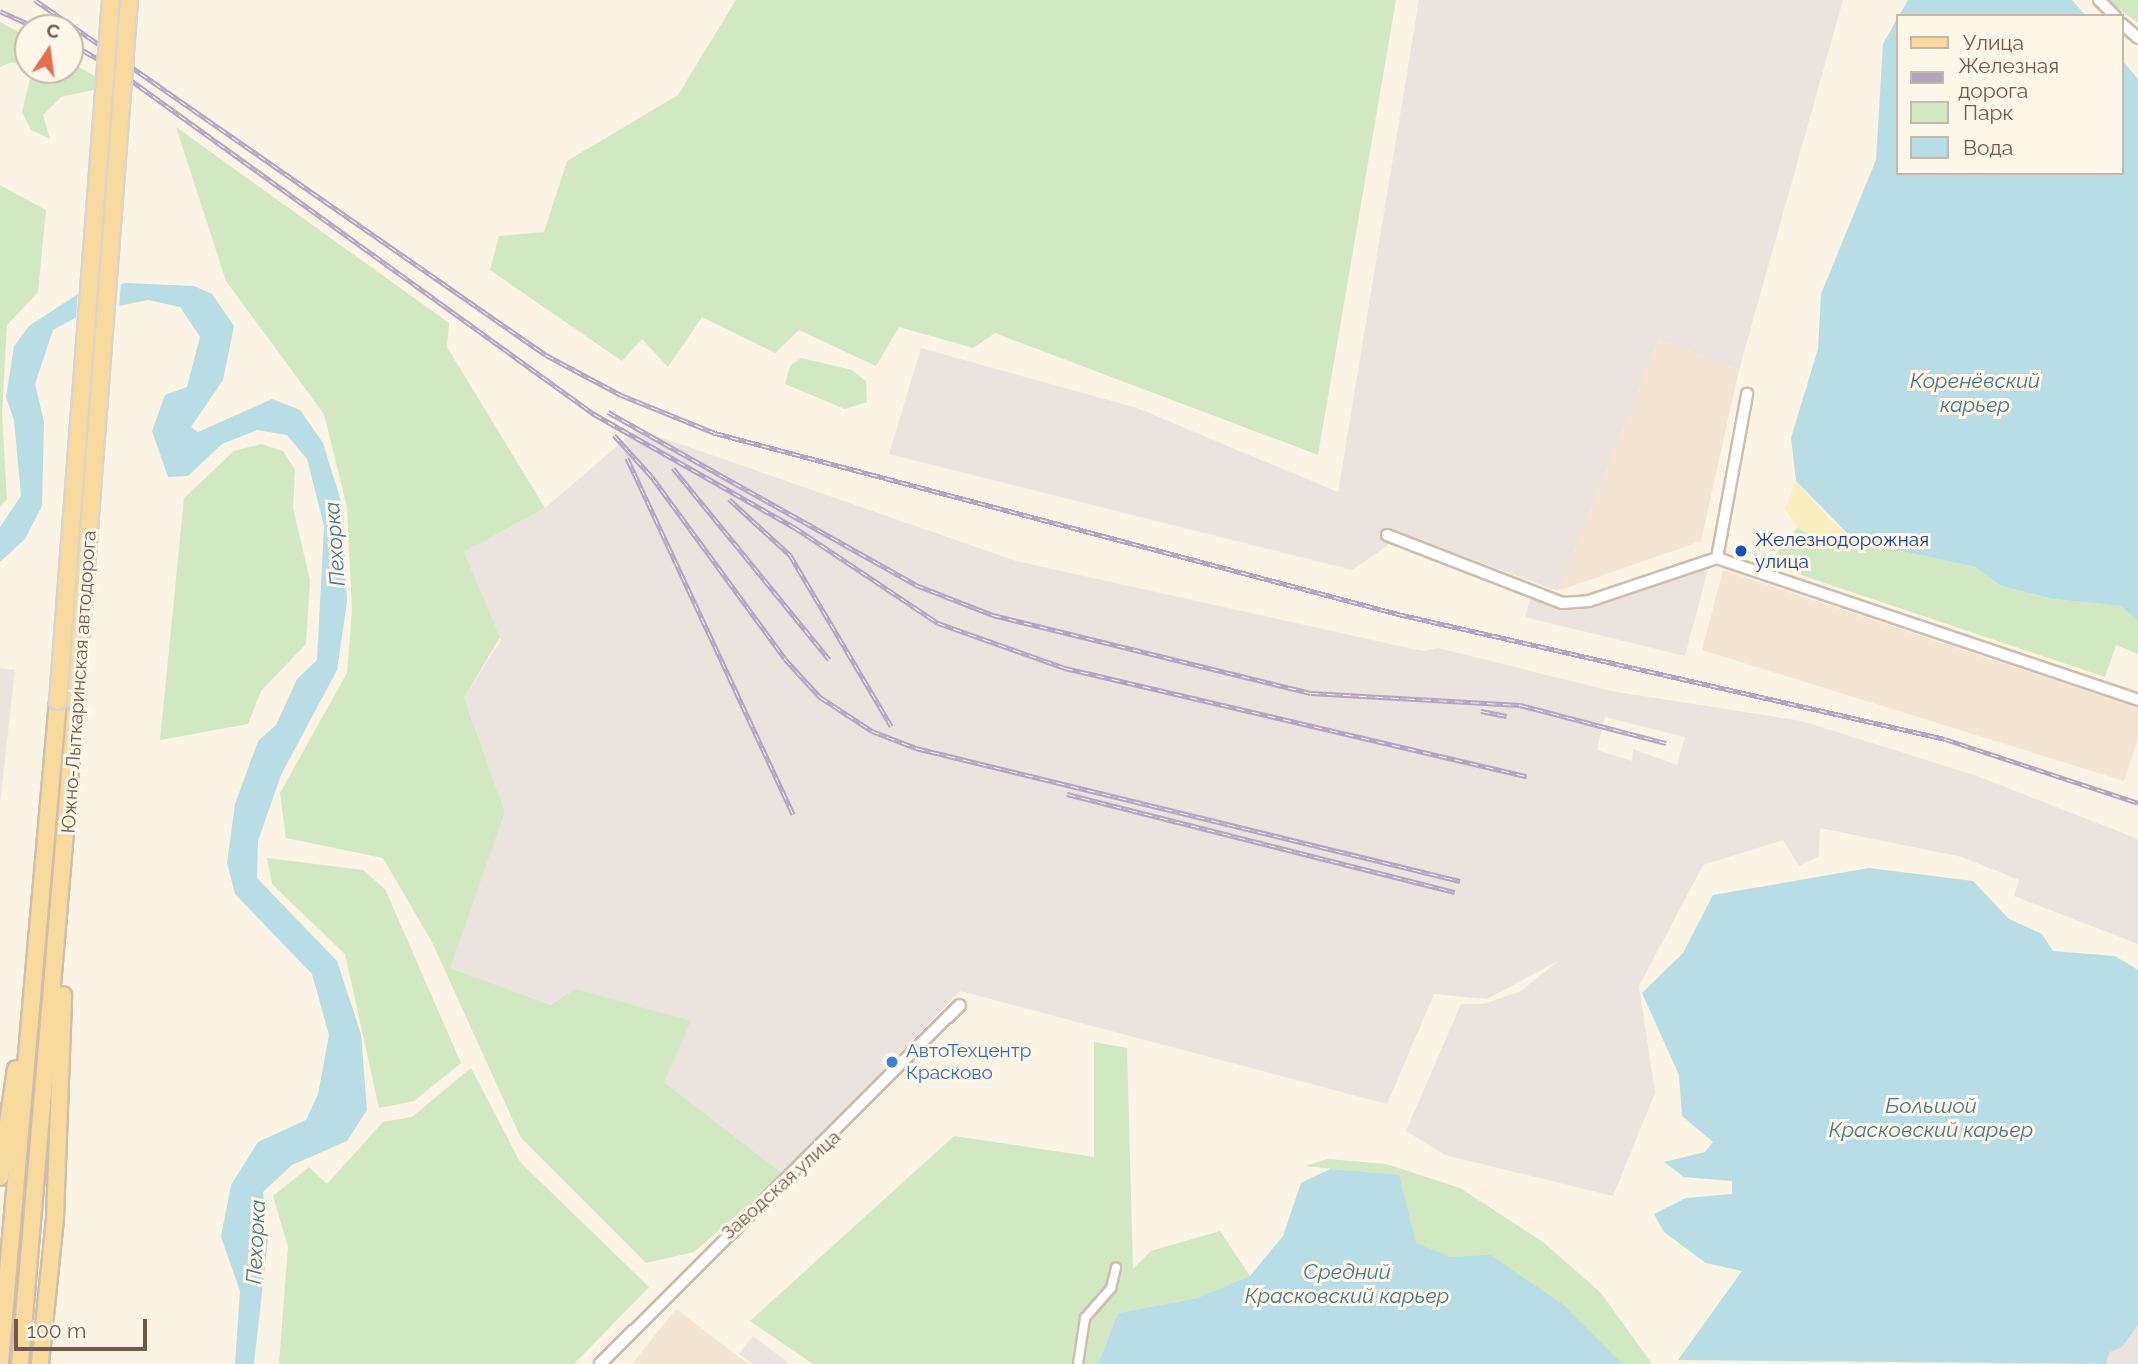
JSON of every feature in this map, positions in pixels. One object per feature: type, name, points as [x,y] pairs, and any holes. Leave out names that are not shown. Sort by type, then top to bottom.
[{"type":"main road","name":"Южно-Лыткаринская автодорога","points":[[0,1362],[58,701],[111,0]]},
{"type":"main road","name":"Южно-Лыткаринская автодорога","points":[[20,1364],[63,895],[129,0]]},
{"type":"main road","points":[[0,1177],[41,893]]},
{"type":"main road","points":[[40,1364],[63,1061],[63,895]]},
{"type":"street","points":[[2099,0],[2113,14]]},
{"type":"street","points":[[2124,26],[2138,38]]},
{"type":"street","points":[[1717,558],[1747,394]]},
{"type":"street","points":[[1387,535],[1562,603],[1589,601],[1717,558],[2138,701]]},
{"type":"street","name":"Заводская улица","points":[[600,1364],[960,1005]]},
{"type":"street","points":[[1078,1364],[1085,1318],[1111,1288],[1116,1268]]},
{"type":"shaded area","points":[[1419,0],[1843,0],[1739,370],[1659,339],[1558,591],[1390,529],[1387,546],[1352,570],[889,454],[921,348],[1137,408],[1338,492]]},
{"type":"shaded area","points":[[1659,339],[1739,370],[1701,541],[1558,591]]},
{"type":"shaded area","points":[[637,429],[1016,561],[1422,651],[1438,648],[1611,691],[1802,721],[1977,776],[2138,839],[2138,944],[2014,896],[2019,880],[1962,857],[1820,828],[1819,856],[1799,866],[1783,840],[1703,865],[1639,986],[1655,1093],[1613,1196],[1445,1155],[1406,1131],[1461,1004],[1484,1004],[1521,991],[1558,961],[1487,999],[1434,994],[1387,1104],[960,991],[783,1174],[664,1082],[690,1021],[552,1005],[449,968],[505,812],[464,698],[501,640],[464,552],[545,508]],"holes":[[[1605,717],[1685,737],[1677,765],[1633,749],[1632,761],[1597,750]]]},
{"type":"shaded area","points":[[1709,566],[1685,656],[1525,617],[1531,597],[1581,609]]},
{"type":"shaded area","points":[[1723,570],[2138,708],[2138,740],[2124,781],[1702,650]]},
{"type":"shaded area","points":[[0,668],[15,670],[0,803]]},
{"type":"shaded area","points":[[676,1309],[748,1364],[632,1364]]},
{"type":"shaded area","points":[[2138,1325],[2138,1364],[2106,1364],[2110,1351]]},
{"type":"shaded area","points":[[753,1336],[790,1364],[752,1364],[739,1354]]},
{"type":"green space","points":[[736,0],[1396,0],[1318,455],[995,333],[973,348],[899,327],[876,366],[799,330],[775,353],[702,317],[668,367],[642,339],[622,361],[490,270],[499,236],[544,232],[567,161],[678,95]]},
{"type":"green space","points":[[2109,0],[2138,0],[2138,23],[2113,4]]},
{"type":"green space","points":[[0,22],[14,30],[14,63],[0,67]]},
{"type":"green space","points":[[84,70],[112,86],[61,97],[43,115],[50,139],[31,130],[22,112],[29,84],[84,84]]},
{"type":"green space","points":[[176,127],[449,323],[447,347],[545,508],[464,552],[500,637],[464,698],[505,812],[450,968],[551,1005],[575,989],[691,1021],[664,1082],[783,1174],[694,1252],[646,1263],[521,1138],[432,942],[383,858],[286,838],[280,793],[347,673],[352,611],[347,507],[324,414],[226,281]]},
{"type":"green space","points":[[0,185],[46,210],[38,292],[7,325],[2,414],[7,499],[0,507]]},
{"type":"green space","points":[[801,358],[852,370],[866,381],[867,402],[845,409],[785,384],[790,366]]},
{"type":"green space","points":[[261,444],[283,451],[295,470],[293,508],[310,580],[306,644],[261,691],[248,724],[160,740],[184,498],[234,451]]},
{"type":"green space","points":[[1798,527],[1826,549],[1855,541],[1975,567],[2001,586],[2053,599],[2122,606],[2138,621],[2138,654],[2116,645],[2105,677],[1768,564]]},
{"type":"green space","points":[[267,858],[363,870],[385,889],[461,1063],[414,1101],[379,1108],[345,954],[272,884]]},
{"type":"green space","points":[[1094,1042],[1127,1048],[1133,1269],[1151,1251],[1220,1231],[1250,1276],[1197,1298],[1118,1313],[1098,1364],[813,1364],[750,1321],[954,1136],[1094,1157]]},
{"type":"green space","points":[[471,1068],[520,1162],[649,1287],[574,1364],[279,1364],[288,1247],[273,1196],[309,1167],[327,1184],[383,1122],[412,1117]]},
{"type":"green space","points":[[1328,1159],[1386,1164],[1460,1188],[1543,1242],[1601,1293],[1652,1364],[1619,1364],[1450,1259],[1415,1248],[1351,1171],[1305,1166]]},
{"type":"sand","points":[[1796,481],[1832,522],[1855,541],[1826,549],[1798,527],[1785,509]]},
{"type":"water","points":[[1908,0],[2072,0],[2084,14],[1900,14]]},
{"type":"water","name":"Коренёвский карьер","points":[[1896,21],[1896,175],[2124,175],[2124,62],[2138,79],[2138,621],[2121,606],[2053,599],[2001,586],[1975,567],[1855,541],[1796,481],[1791,438],[1818,349],[1821,294],[1876,160],[1883,44]]},
{"type":"water","name":"Пехорка","points":[[126,283],[194,286],[212,294],[234,326],[223,380],[191,427],[198,432],[272,399],[300,410],[323,443],[343,508],[347,602],[337,670],[281,775],[258,841],[257,878],[337,961],[361,1034],[367,1110],[347,1141],[292,1165],[263,1192],[268,1239],[254,1364],[235,1364],[240,1291],[221,1237],[231,1185],[258,1142],[306,1120],[318,1094],[329,1035],[312,974],[235,894],[227,863],[235,804],[258,741],[276,725],[297,679],[317,660],[324,526],[307,459],[287,435],[257,430],[222,444],[188,476],[168,477],[152,431],[165,395],[187,387],[200,337],[180,307],[148,300],[84,313],[53,330],[35,384],[44,422],[42,506],[25,539],[0,562],[0,527],[21,496],[14,420],[6,397],[14,346],[29,326],[81,292]]},
{"type":"water","name":"Большой Красковский карьер","points":[[1869,868],[1973,881],[2009,919],[2042,934],[2053,951],[2115,956],[2138,970],[2138,1325],[2122,1347],[2110,1352],[2106,1364],[1678,1360],[1742,1271],[1706,1263],[1664,1232],[1654,1214],[1686,1198],[1732,1194],[1732,1181],[1684,1177],[1664,1162],[1705,1152],[1713,1142],[1682,1116],[1679,1075],[1642,993],[1683,953],[1713,895]]},
{"type":"water","name":"Средний Красковский карьер","points":[[1330,1169],[1399,1175],[1416,1243],[1450,1257],[1490,1255],[1565,1306],[1622,1364],[1098,1364],[1118,1313],[1197,1298],[1250,1276],[1283,1236],[1301,1183]]},
{"type":"pier","points":[[121,281],[119,309],[76,320],[78,289]]},
{"type":"railway","points":[[35,0],[546,355],[621,395],[715,433],[1398,614],[1945,739],[2138,803]]},
{"type":"railway","points":[[0,11],[14,17]]},
{"type":"railway","points":[[84,51],[114,68],[594,414],[794,527],[938,623],[1065,668],[1527,776]]},
{"type":"railway","points":[[608,412],[916,585],[993,615],[1311,693],[1520,705],[1666,743]]},
{"type":"railway","points":[[614,435],[652,477],[785,659],[820,697],[872,731],[916,748],[1460,881]]},
{"type":"railway","points":[[627,458],[793,814]]},
{"type":"railway","points":[[673,468],[829,659]]},
{"type":"railway","points":[[729,499],[790,555],[891,726]]},
{"type":"railway","points":[[1481,711],[1507,716]]},
{"type":"railway","points":[[1067,794],[1455,892]]},
{"type":"place","name":"Железнодорожная улица","points":[[1741,551]]},
{"type":"place","name":"АвтоТехцентр Красково","points":[[892,1062]]}]
